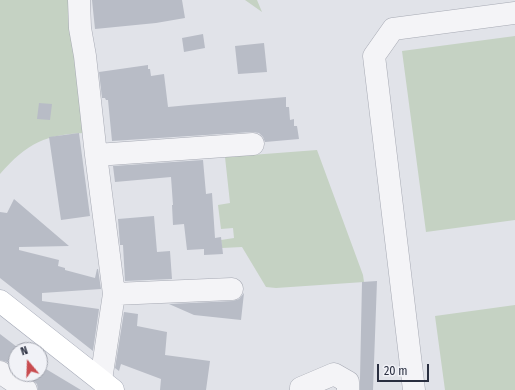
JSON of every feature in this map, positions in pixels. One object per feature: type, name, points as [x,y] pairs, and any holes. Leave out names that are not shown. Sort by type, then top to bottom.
[{"type":"main road","points":[[0,301],[107,385]]},
{"type":"street","points":[[79,0],[80,28],[85,56],[114,294],[107,385]]},
{"type":"street","points":[[414,390],[374,56],[393,29],[515,13]]},
{"type":"street","points":[[96,155],[253,144]]},
{"type":"street","points":[[114,294],[232,289]]},
{"type":"street","points":[[0,372],[26,390]]},
{"type":"street","points":[[301,390],[302,388],[334,374],[348,382],[348,390]]},
{"type":"green space","points":[[0,0],[73,0],[87,133],[60,135],[38,142],[19,155],[0,174]]},
{"type":"green space","points":[[245,0],[257,0],[262,12]]},
{"type":"green space","points":[[515,36],[515,220],[426,232],[402,51]]},
{"type":"green space","points":[[317,150],[363,275],[364,282],[276,288],[266,287],[242,247],[222,248],[221,240],[234,238],[233,228],[221,229],[218,205],[230,203],[225,157]]},
{"type":"green space","points":[[515,305],[515,390],[445,390],[435,316]]},
{"type":"building","points":[[92,0],[182,0],[185,18],[156,23],[95,29]]},
{"type":"building","points":[[203,34],[205,48],[184,52],[182,38]]},
{"type":"building","points":[[264,43],[267,72],[238,74],[235,46]]},
{"type":"building","points":[[148,65],[151,76],[164,74],[168,107],[286,97],[286,107],[289,107],[290,120],[294,119],[294,126],[297,126],[299,139],[265,142],[259,133],[252,132],[112,141],[108,100],[102,98],[99,72]]},
{"type":"building","points":[[39,103],[52,104],[50,120],[37,119]]},
{"type":"building","points":[[79,133],[90,216],[61,220],[49,137]]},
{"type":"building","points":[[203,160],[206,194],[212,193],[215,238],[221,237],[223,254],[204,255],[204,249],[187,250],[184,224],[173,225],[171,177],[115,182],[113,166]]},
{"type":"building","points":[[14,199],[69,246],[19,247],[19,250],[59,260],[58,266],[65,268],[65,270],[95,278],[98,269],[101,289],[42,293],[42,301],[99,309],[93,351],[0,278],[0,212],[7,213]]},
{"type":"building","points":[[154,216],[157,252],[170,251],[172,279],[125,281],[123,245],[120,245],[118,219]]},
{"type":"building","points":[[377,281],[373,390],[360,390],[362,282]]},
{"type":"building","points":[[244,293],[241,320],[194,315],[169,304],[233,301],[239,299]]},
{"type":"building","points":[[124,312],[138,314],[137,326],[167,332],[165,355],[210,361],[206,390],[160,390],[161,379],[121,364],[119,371],[115,368]]},
{"type":"building","points":[[0,334],[10,342],[8,342],[8,363],[0,360]]},
{"type":"building","points":[[48,370],[81,390],[38,390],[37,384],[35,382],[48,382]]}]
